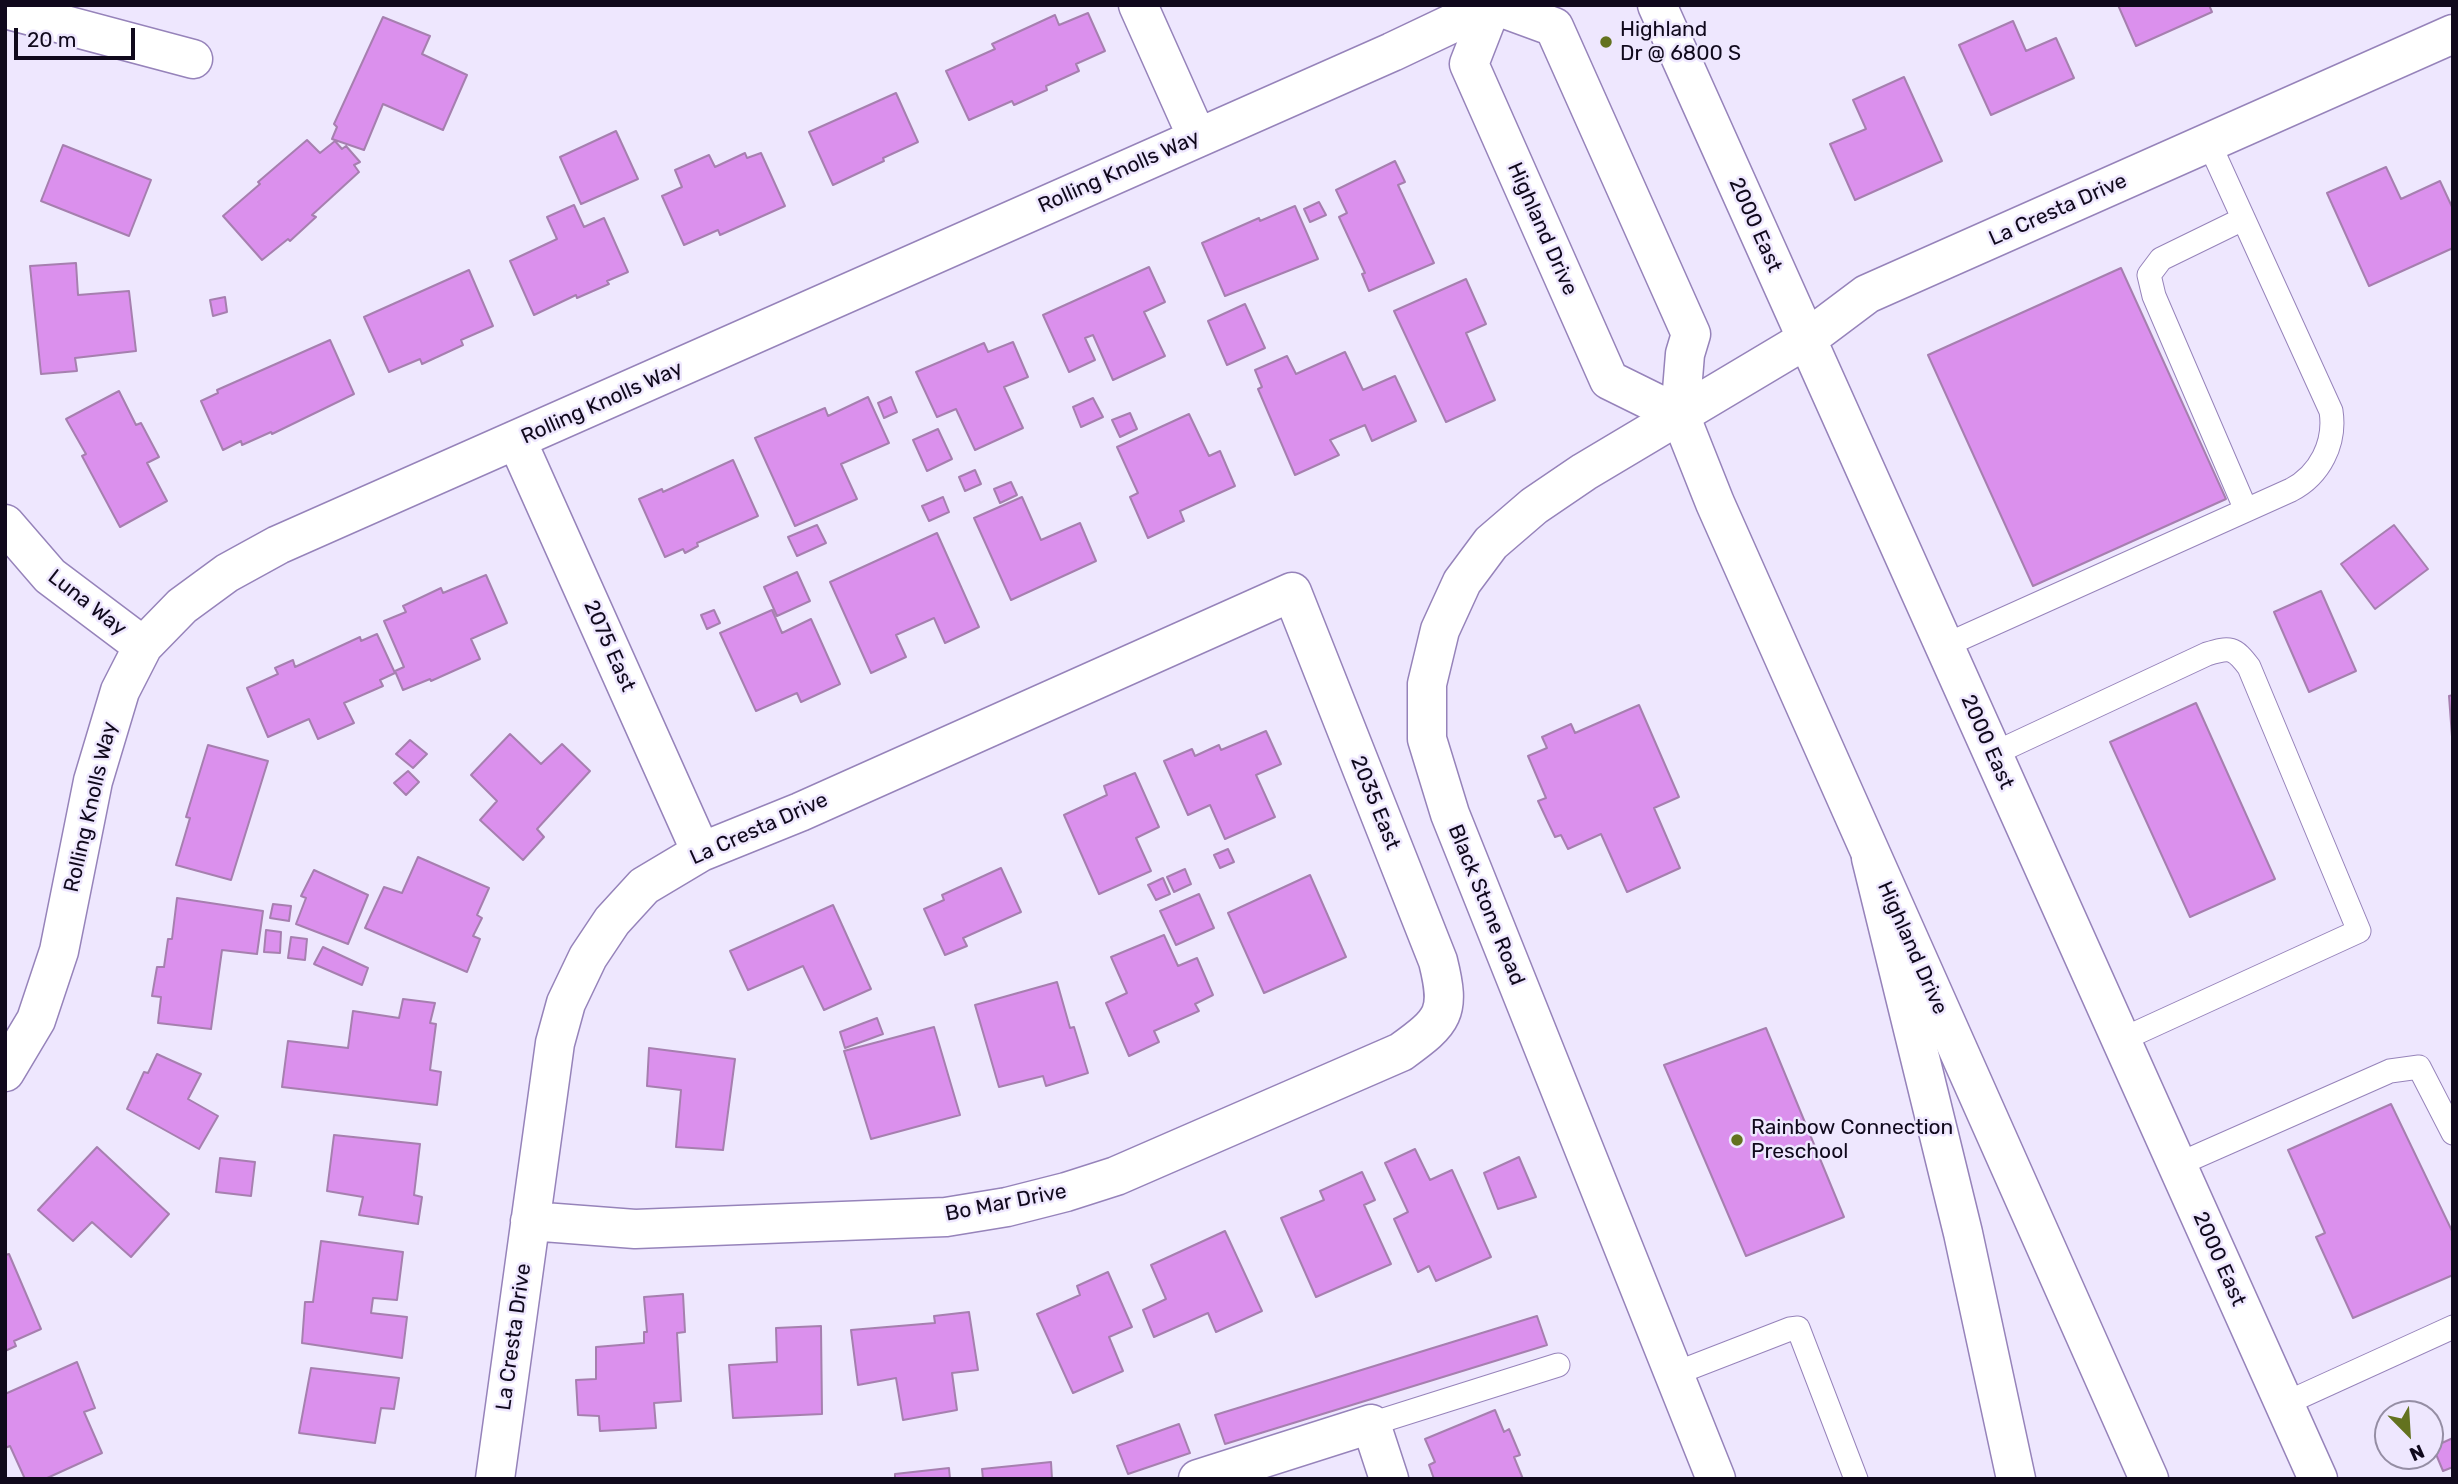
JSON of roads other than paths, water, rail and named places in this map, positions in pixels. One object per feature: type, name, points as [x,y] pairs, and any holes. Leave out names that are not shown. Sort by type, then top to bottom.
[{"type":"main road","points":[[1138,5],[1197,137]]},
{"type":"main road","name":"Rolling Knolls Way","points":[[5,1072],[36,1020],[59,951],[93,781],[120,691],[144,646],[182,606],[237,567],[278,545],[1392,52],[1492,5]]},
{"type":"main road","name":"Highland Drive","points":[[1680,415],[1609,380],[1469,64],[1492,5],[1554,27],[1691,334],[1685,354],[1680,415],[1714,503],[2150,1479]]},
{"type":"main road","name":"2000 East","points":[[1657,5],[2318,1479]]},
{"type":"main road","points":[[5,9],[193,58]]},
{"type":"main road","name":"La Cresta Drive","points":[[1680,415],[1807,339],[1867,294],[2453,34]]},
{"type":"main road","name":"Black Stone Road","points":[[1680,415],[1534,506],[1491,543],[1462,582],[1440,630],[1427,684],[1427,738],[1450,814],[1716,1479]]},
{"type":"main road","name":"2075 East","points":[[517,441],[701,852]]},
{"type":"main road","name":"Luna Way","points":[[5,524],[50,576],[144,646]]},
{"type":"main road","name":"La Cresta Drive","points":[[495,1479],[555,1043],[566,1003],[588,957],[612,921],[644,886],[701,852],[800,812],[1292,592]]},
{"type":"main road","name":"2035 East","points":[[1292,592],[1438,961],[1446,992],[1441,1016]]},
{"type":"main road","points":[[1871,858],[1963,1233],[2016,1479]]},
{"type":"main road","name":"Bo Mar Drive","points":[[530,1222],[635,1229],[946,1217],[1007,1208],[1116,1176],[1388,1057],[1424,1035],[1441,1016]]},
{"type":"main road","points":[[1198,1479],[1371,1424],[1389,1479]]},
{"type":"lane","points":[[1944,646],[2303,484],[2323,458],[2332,435],[2331,411],[2209,143]]},
{"type":"lane","points":[[2243,219],[2161,259],[2149,275],[2154,296],[2246,510]]},
{"type":"lane","points":[[1993,754],[2225,648],[2238,653],[2249,667],[2263,698],[2359,931],[2121,1040]]},
{"type":"lane","points":[[2177,1165],[2390,1071],[2418,1068],[2453,1133]]},
{"type":"lane","points":[[2284,1404],[2453,1327]]},
{"type":"lane","points":[[1674,1374],[1798,1328],[1856,1479]]},
{"type":"lane","points":[[1371,1424],[1558,1366]]},
{"type":"place","name":"Highland Dr @ 6800 S","points":[[1606,42]]},
{"type":"place","name":"Rainbow Connection Preschool","points":[[1737,1140]]}]
